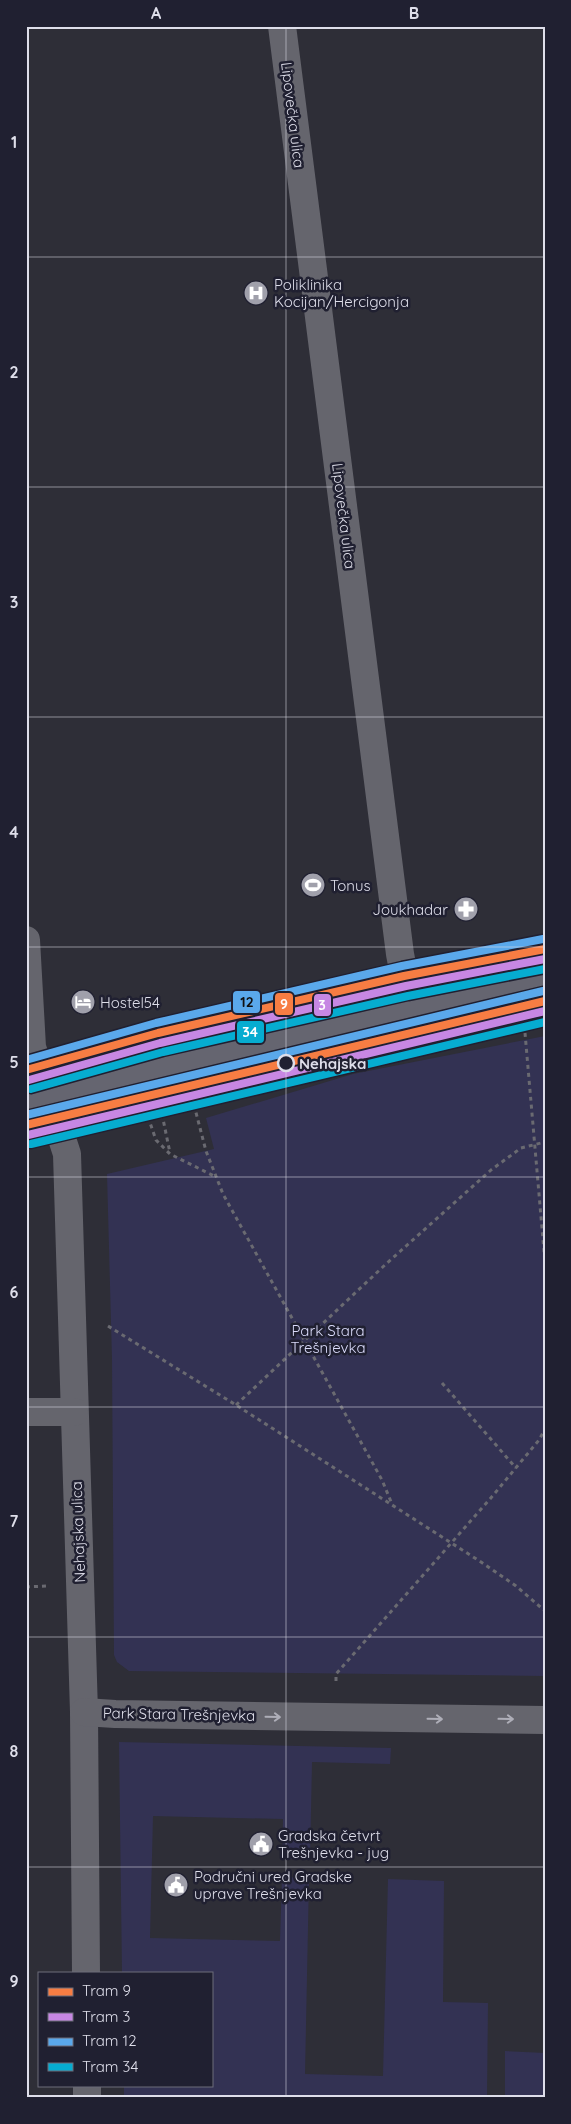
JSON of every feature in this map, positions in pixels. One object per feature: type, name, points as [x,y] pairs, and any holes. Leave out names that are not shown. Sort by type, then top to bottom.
[{"type":"main road","points":[[37,1097],[410,1006],[545,976]]},
{"type":"street","name":"Lipovečka ulica","points":[[282,26],[400,954],[410,1006]]},
{"type":"street","name":"Nehajska ulica","points":[[26,940],[37,1097],[67,1154],[84,1712],[86,1972]]},
{"type":"street","points":[[26,1412],[74,1412]]},
{"type":"street","name":"Park Stara Trešnjevka","points":[[84,1712],[337,1718],[545,1720]]},
{"type":"path","points":[[525,1033],[545,1263]]},
{"type":"path","points":[[194,1105],[206,1151],[223,1194],[382,1480],[392,1505]]},
{"type":"path","points":[[162,1114],[170,1154]]},
{"type":"path","points":[[148,1117],[156,1140],[170,1154],[216,1177]]},
{"type":"path","points":[[236,1405],[304,1340],[491,1170],[512,1153],[536,1143],[545,1142]]},
{"type":"path","points":[[101,1322],[236,1405],[450,1542],[516,1586],[545,1611]]},
{"type":"path","points":[[442,1383],[516,1468]]},
{"type":"path","points":[[337,1718],[336,1674],[516,1468],[539,1440],[545,1429]]},
{"type":"path","points":[[26,1587],[48,1586]]},
{"type":"green space","name":"Park Stara Trešnjevka","points":[[545,1036],[545,1676],[129,1671],[117,1662],[114,1655],[112,1359],[107,1174],[214,1149],[206,1118],[353,1074]]},
{"type":"green space","points":[[119,1742],[391,1748],[390,1764],[312,1762],[310,1859],[282,1859],[283,1819],[153,1816],[150,1938],[280,1941],[282,1877],[309,1878],[305,2074],[383,2076],[388,1879],[444,1881],[443,2002],[488,2003],[487,2098],[124,2098],[124,2086],[212,2086],[212,1972],[122,1972]]},
{"type":"green space","points":[[505,2051],[545,2053],[545,2098],[505,2098]]},
{"type":"tram line","name":"12","points":[[26,1060],[156,1023],[402,966],[543,939]]},
{"type":"tram line","name":"9","points":[[26,1070],[158,1033],[404,976],[545,949]]},
{"type":"tram line","name":"3","points":[[29,1080],[160,1043],[406,986],[545,959]]},
{"type":"tram line","name":"34","points":[[31,1089],[163,1052],[408,996],[545,969]]},
{"type":"tram line","name":"12","points":[[26,1115],[543,991]]},
{"type":"tram line","name":"9","points":[[26,1125],[545,1001]]},
{"type":"tram line","name":"3","points":[[28,1135],[545,1011]]},
{"type":"tram line","name":"34","points":[[31,1144],[545,1022]]},
{"type":"place","name":"Poliklinika Kocijan/Hercigonja","points":[[256,293]]},
{"type":"place","name":"Tonus","points":[[313,885]]},
{"type":"place","name":"Joukhadar","points":[[466,909]]},
{"type":"place","name":"Hostel54","points":[[83,1002]]},
{"type":"place","name":"Nehajska","points":[[286,1063]]},
{"type":"place","name":"Gradska četvrt Trešnjevka - jug","points":[[261,1844]]},
{"type":"place","name":"Područni ured Gradske uprave Trešnjevka","points":[[176,1885]]}]
